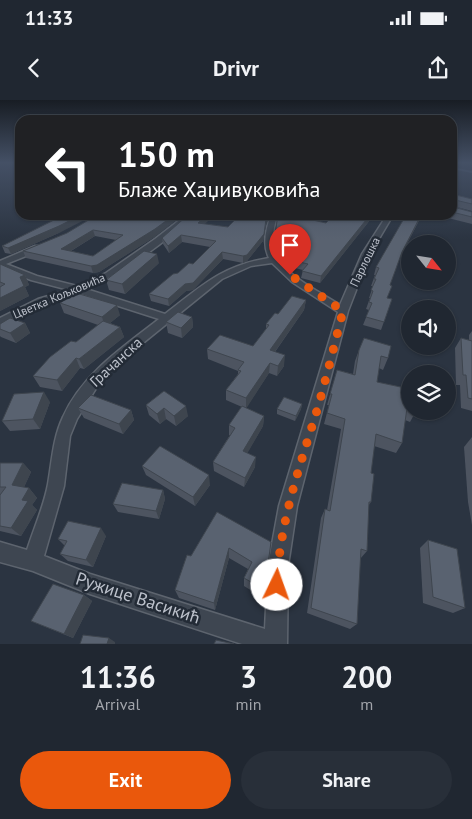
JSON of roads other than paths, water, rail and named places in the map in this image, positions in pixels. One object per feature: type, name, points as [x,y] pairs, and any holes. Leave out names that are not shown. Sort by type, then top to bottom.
[{"type":"street","name":"Цветка Кољковића","points":[[0,322],[42,301],[77,290],[109,275],[158,241],[184,220]]},
{"type":"street","points":[[273,220],[269,232],[274,260],[290,275],[343,311]]},
{"type":"street","name":"Парлошка","points":[[276,644],[278,566],[288,506],[343,311],[366,254],[387,220]]},
{"type":"street","points":[[0,265],[49,243]]},
{"type":"street","name":"Грачанска","points":[[33,561],[56,486],[63,436],[70,417],[86,391],[105,368],[219,277],[249,264],[274,260]]},
{"type":"street","points":[[0,265],[34,278],[166,318]]},
{"type":"street","name":"Ружице Васикић","points":[[0,552],[33,561],[90,584],[276,644]]}]
